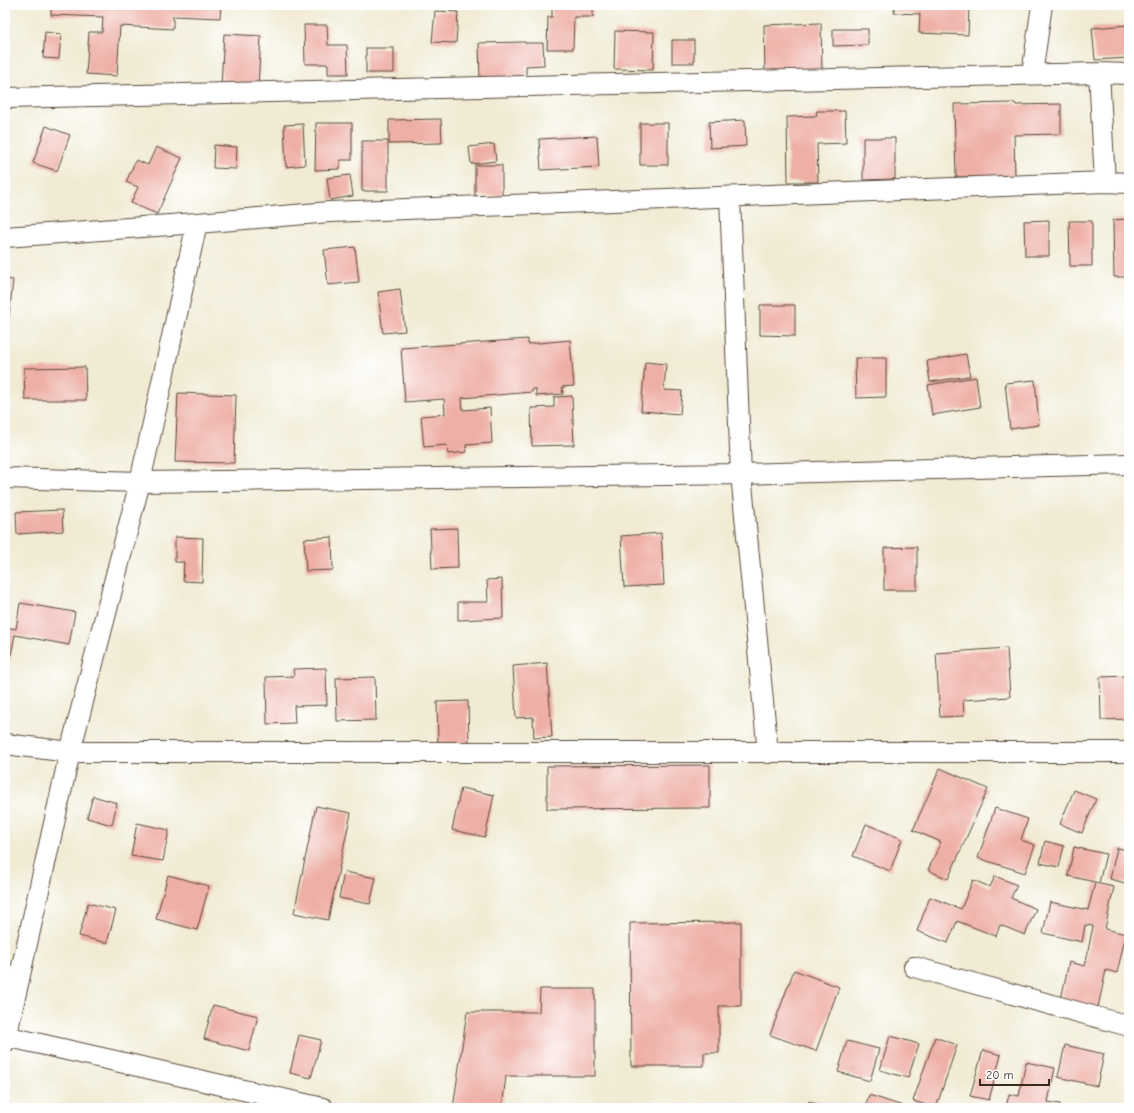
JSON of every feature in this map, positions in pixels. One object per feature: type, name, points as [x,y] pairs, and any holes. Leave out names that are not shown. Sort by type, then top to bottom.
[{"type":"street","points":[[1032,74],[1042,5]]},
{"type":"street","points":[[1099,73],[1105,182]]},
{"type":"street","points":[[5,98],[1032,74],[1129,74]]},
{"type":"street","points":[[5,237],[330,212],[1105,182],[1129,183]]},
{"type":"street","points":[[730,197],[741,474],[768,753]]},
{"type":"street","points":[[197,223],[140,482],[70,752],[5,1038],[323,1108]]},
{"type":"street","points":[[5,478],[140,482],[741,474],[1129,464]]},
{"type":"street","points":[[5,744],[70,752],[1129,752]]},
{"type":"street","points":[[914,967],[1129,1026]]},
{"type":"building","points":[[51,5],[221,5],[220,18],[173,16],[173,29],[120,26],[117,76],[86,74],[89,32],[102,32],[103,17],[51,15]]},
{"type":"building","points":[[552,5],[593,5],[593,17],[574,17],[573,49],[547,49],[548,17],[552,17]]},
{"type":"building","points":[[895,5],[969,5],[968,35],[919,33],[920,14],[894,13]]},
{"type":"building","points":[[435,11],[458,12],[456,43],[432,42]]},
{"type":"building","points":[[821,23],[822,70],[765,72],[764,25]]},
{"type":"building","points":[[304,25],[327,25],[328,45],[347,45],[348,74],[328,74],[328,64],[305,64]]},
{"type":"building","points":[[1129,25],[1129,58],[1095,60],[1092,28]]},
{"type":"building","points":[[833,29],[868,29],[868,45],[833,46]]},
{"type":"building","points":[[615,31],[654,32],[653,70],[614,69]]},
{"type":"building","points":[[45,32],[61,34],[59,59],[43,58]]},
{"type":"building","points":[[224,34],[261,36],[258,87],[221,85]]},
{"type":"building","points":[[672,40],[694,40],[694,63],[672,63]]},
{"type":"building","points":[[479,43],[543,43],[544,65],[526,66],[526,79],[480,81]]},
{"type":"building","points":[[366,48],[394,48],[394,73],[366,73]]},
{"type":"building","points":[[1015,103],[1016,105],[1061,104],[1061,134],[1014,135],[1015,176],[956,177],[954,104]]},
{"type":"building","points":[[817,111],[845,111],[846,143],[817,144],[818,182],[788,182],[787,117],[816,116]]},
{"type":"building","points":[[441,119],[442,143],[389,144],[389,120]]},
{"type":"building","points":[[745,120],[746,146],[710,148],[709,122]]},
{"type":"building","points":[[316,123],[352,123],[352,160],[340,160],[340,169],[315,170]]},
{"type":"building","points":[[640,123],[668,123],[668,165],[640,165]]},
{"type":"building","points":[[303,124],[305,165],[286,167],[284,125]]},
{"type":"building","points":[[46,126],[70,135],[57,171],[33,163]]},
{"type":"building","points":[[597,136],[599,167],[541,170],[539,139]]},
{"type":"building","points":[[863,138],[895,138],[895,179],[863,180]]},
{"type":"building","points":[[362,141],[388,141],[388,191],[362,191]]},
{"type":"building","points":[[494,144],[496,161],[471,164],[469,147]]},
{"type":"building","points":[[214,145],[237,147],[236,169],[213,168]]},
{"type":"building","points":[[156,147],[182,158],[157,214],[131,203],[138,187],[126,182],[136,160],[148,165]]},
{"type":"building","points":[[475,165],[502,165],[502,196],[475,196]]},
{"type":"building","points":[[350,175],[353,196],[330,200],[327,178]]},
{"type":"building","points":[[1129,219],[1129,277],[1114,277],[1113,220]]},
{"type":"building","points":[[1049,220],[1049,256],[1025,256],[1024,221]]},
{"type":"building","points":[[1069,221],[1092,221],[1092,266],[1070,266]]},
{"type":"building","points":[[355,247],[359,282],[328,285],[324,250]]},
{"type":"building","points":[[5,279],[13,280],[6,343],[5,343]]},
{"type":"building","points":[[400,289],[405,331],[383,333],[378,292]]},
{"type":"building","points":[[760,305],[795,305],[795,336],[760,335]]},
{"type":"building","points":[[528,339],[528,344],[570,340],[574,386],[562,387],[563,394],[536,396],[536,389],[532,389],[532,392],[462,398],[463,410],[490,408],[492,443],[466,445],[467,452],[448,454],[447,445],[424,447],[421,416],[445,414],[444,399],[405,402],[401,348]]},
{"type":"building","points":[[966,354],[970,376],[930,382],[927,361]]},
{"type":"building","points":[[855,358],[886,358],[886,397],[856,398]]},
{"type":"building","points":[[645,362],[666,364],[664,390],[682,391],[680,414],[641,411]]},
{"type":"building","points":[[85,367],[86,400],[25,400],[24,368]]},
{"type":"building","points":[[976,377],[980,407],[932,415],[928,385]]},
{"type":"building","points":[[1035,380],[1039,425],[1010,429],[1005,383]]},
{"type":"building","points":[[178,393],[236,395],[234,463],[175,462]]},
{"type":"building","points":[[572,396],[574,445],[532,446],[531,408],[554,407],[554,397]]},
{"type":"building","points":[[62,510],[63,531],[17,534],[16,512]]},
{"type":"building","points":[[457,528],[458,568],[432,569],[430,529]]},
{"type":"building","points":[[661,533],[664,585],[624,587],[621,536]]},
{"type":"building","points":[[175,537],[203,538],[202,582],[183,581],[184,562],[175,562]]},
{"type":"building","points":[[332,537],[333,570],[306,571],[304,539]]},
{"type":"building","points":[[917,547],[917,590],[884,590],[884,548]]},
{"type":"building","points":[[502,579],[503,618],[458,620],[458,602],[488,602],[487,580]]},
{"type":"building","points":[[20,603],[75,612],[69,645],[15,635],[5,684],[5,627],[16,629]]},
{"type":"building","points":[[1007,648],[1010,697],[963,700],[964,716],[940,717],[936,653]]},
{"type":"building","points":[[547,663],[552,737],[534,738],[533,717],[516,718],[513,666]]},
{"type":"building","points":[[326,668],[327,705],[294,706],[295,723],[267,724],[266,677],[294,676],[293,669]]},
{"type":"building","points":[[1129,676],[1129,719],[1101,720],[1100,677]]},
{"type":"building","points":[[375,677],[376,720],[337,721],[336,678]]},
{"type":"building","points":[[468,701],[469,744],[438,745],[437,702]]},
{"type":"building","points":[[710,765],[710,808],[547,809],[547,766]]},
{"type":"building","points":[[940,768],[988,789],[948,879],[928,870],[941,842],[913,830]]},
{"type":"building","points":[[461,788],[494,795],[485,837],[452,830]]},
{"type":"building","points":[[1074,790],[1096,799],[1082,833],[1060,824]]},
{"type":"building","points":[[93,796],[117,803],[112,825],[87,818]]},
{"type":"building","points":[[316,806],[351,813],[328,920],[294,913]]},
{"type":"building","points":[[995,808],[1028,819],[1021,840],[1035,845],[1025,873],[978,858]]},
{"type":"building","points":[[137,823],[169,830],[163,861],[131,856]]},
{"type":"building","points":[[866,824],[902,839],[890,871],[853,856]]},
{"type":"building","points":[[1045,841],[1064,846],[1059,867],[1040,863]]},
{"type":"building","points":[[1128,846],[1129,884],[1110,879],[1117,848],[1128,850]]},
{"type":"building","points":[[1074,847],[1106,854],[1099,883],[1068,876]]},
{"type":"building","points":[[344,872],[376,878],[370,904],[339,898]]},
{"type":"building","points":[[168,875],[209,886],[197,930],[156,919]]},
{"type":"building","points":[[995,876],[1017,885],[1011,898],[1036,909],[1025,935],[1000,925],[996,936],[957,921],[948,943],[917,931],[930,897],[961,909],[973,880],[990,887]]},
{"type":"building","points":[[1095,883],[1114,887],[1105,929],[1126,934],[1117,973],[1106,970],[1097,1012],[1060,1004],[1069,962],[1085,966],[1093,926],[1085,925],[1082,942],[1043,933],[1050,902],[1088,910]]},
{"type":"building","points":[[88,903],[116,910],[107,943],[79,936]]},
{"type":"building","points":[[1129,913],[1129,923],[1126,922]]},
{"type":"building","points":[[741,922],[741,1006],[719,1006],[719,1053],[704,1053],[704,1066],[631,1066],[630,923]]},
{"type":"building","points":[[794,970],[839,987],[816,1051],[770,1035]]},
{"type":"building","points":[[540,989],[595,989],[595,1076],[506,1076],[502,1108],[453,1108],[467,1012],[539,1012]]},
{"type":"building","points":[[213,1005],[258,1016],[249,1051],[204,1039]]},
{"type":"building","points":[[299,1035],[321,1040],[311,1078],[290,1073]]},
{"type":"building","points":[[890,1036],[919,1044],[908,1078],[880,1070]]},
{"type":"building","points":[[935,1037],[957,1045],[936,1108],[913,1101]]},
{"type":"building","points":[[847,1041],[879,1049],[870,1081],[838,1072]]},
{"type":"building","points":[[1065,1045],[1104,1054],[1097,1086],[1058,1077]]},
{"type":"building","points":[[983,1050],[1001,1055],[989,1100],[970,1096]]},
{"type":"building","points":[[1026,1062],[1055,1068],[1048,1102],[1060,1104],[1060,1108],[1006,1108],[1009,1094],[1019,1096]]},
{"type":"building","points":[[869,1095],[909,1108],[865,1108]]},
{"type":"building","points":[[809,1101],[826,1108],[806,1108]]}]
